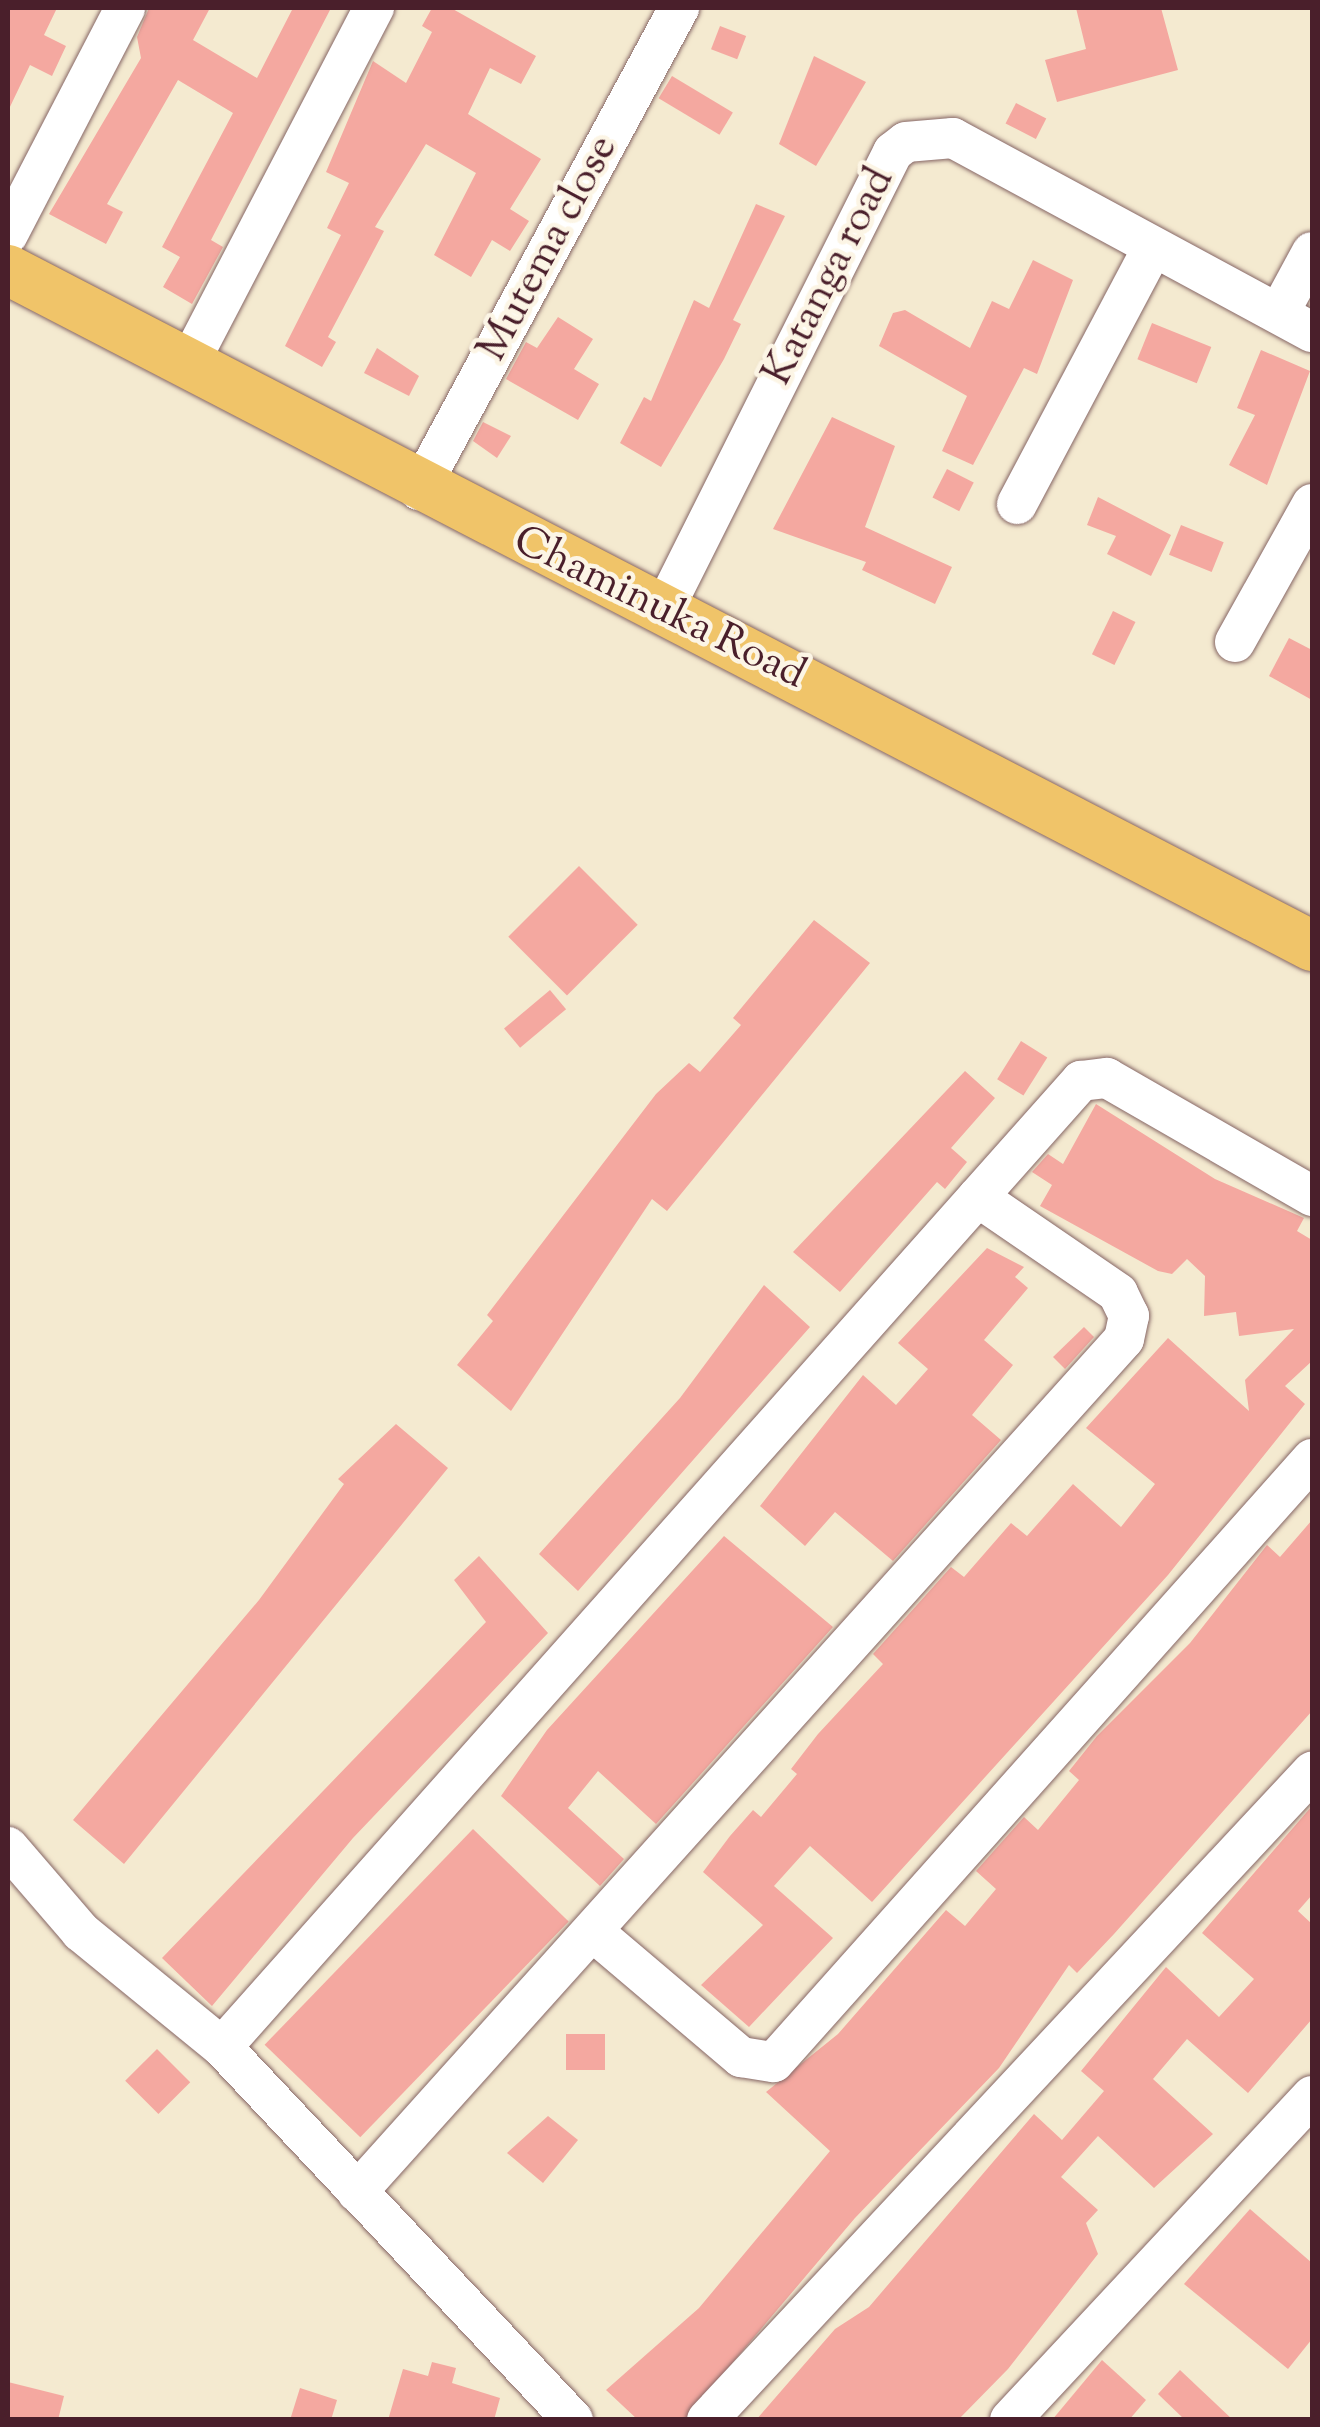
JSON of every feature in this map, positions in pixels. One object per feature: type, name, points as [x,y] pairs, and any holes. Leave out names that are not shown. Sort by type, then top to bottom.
[{"type":"main road","name":"Chaminuka Road","points":[[8,270],[419,490],[1312,946]]},
{"type":"street","points":[[8,234],[125,8]]},
{"type":"street","points":[[188,365],[374,8]]},
{"type":"street","name":"Mutema close","points":[[419,490],[680,8]]},
{"type":"street","name":"Katanga road","points":[[664,612],[893,152],[928,136],[954,138],[1152,249],[1296,322]]},
{"type":"street","points":[[1017,504],[1152,249]]},
{"type":"street","points":[[1296,322],[1312,252]]},
{"type":"street","points":[[1235,642],[1312,504]]},
{"type":"street","points":[[222,2047],[978,1197],[1094,1076],[1312,1196]]},
{"type":"street","points":[[357,2192],[597,1935],[1124,1340],[1130,1316],[1118,1294],[978,1197]]},
{"type":"street","points":[[597,1935],[742,2058],[774,2062],[1312,1459]]},
{"type":"street","points":[[706,2420],[1312,1772]]},
{"type":"street","points":[[8,1848],[81,1932],[222,2047],[573,2420]]},
{"type":"street","points":[[1010,2420],[1312,2096]]},
{"type":"building","points":[[8,8],[57,8],[44,35],[66,46],[52,76],[30,65],[8,111]]},
{"type":"building","points":[[149,8],[210,8],[193,40],[257,78],[293,8],[331,8],[211,240],[223,247],[192,304],[163,287],[180,257],[162,247],[233,113],[178,80],[107,204],[123,212],[106,244],[49,214],[141,58],[137,37]]},
{"type":"building","points":[[432,8],[451,8],[536,56],[521,84],[490,68],[468,114],[541,159],[510,209],[529,221],[510,251],[492,240],[471,277],[434,255],[476,173],[426,144],[375,227],[384,231],[328,337],[336,342],[322,367],[285,346],[341,235],[327,228],[349,183],[326,172],[373,61],[406,83],[432,32],[422,26]]},
{"type":"building","points":[[1076,8],[1161,8],[1178,70],[1057,102],[1045,60],[1086,49]]},
{"type":"building","points":[[720,26],[746,36],[737,59],[711,49]]},
{"type":"building","points":[[814,56],[866,82],[816,166],[779,144]]},
{"type":"building","points":[[672,76],[733,113],[719,135],[659,98]]},
{"type":"building","points":[[1016,103],[1046,118],[1036,139],[1006,123]]},
{"type":"building","points":[[756,204],[785,216],[733,320],[741,324],[724,359],[661,467],[620,443],[644,397],[651,401],[694,300],[709,308]]},
{"type":"building","points":[[1033,260],[1073,280],[1037,374],[1024,368],[973,465],[942,451],[967,396],[879,346],[893,313],[905,310],[970,348],[992,301],[1009,309]]},
{"type":"building","points":[[558,317],[593,339],[574,369],[599,384],[578,420],[506,379],[526,342],[537,348]]},
{"type":"building","points":[[1152,323],[1211,347],[1197,383],[1137,359]]},
{"type":"building","points":[[377,348],[419,376],[409,396],[364,373]]},
{"type":"building","points":[[1261,350],[1310,371],[1267,485],[1229,465],[1255,415],[1237,408]]},
{"type":"building","points":[[832,417],[895,446],[865,527],[952,567],[935,604],[862,570],[866,562],[773,529]]},
{"type":"building","points":[[483,422],[511,436],[497,458],[473,441]]},
{"type":"building","points":[[947,469],[974,483],[959,511],[932,498]]},
{"type":"building","points":[[1098,497],[1171,535],[1151,576],[1107,554],[1116,536],[1087,525]]},
{"type":"building","points":[[1181,525],[1224,542],[1212,572],[1169,555]]},
{"type":"building","points":[[1113,611],[1135,622],[1114,665],[1092,654]]},
{"type":"building","points":[[1289,638],[1312,650],[1312,700],[1269,676]]},
{"type":"building","points":[[579,866],[638,925],[567,995],[508,937]]},
{"type":"building","points":[[814,920],[870,963],[667,1211],[652,1199],[511,1411],[457,1365],[493,1321],[487,1315],[656,1094],[689,1063],[700,1072],[741,1025],[733,1018]]},
{"type":"building","points":[[550,990],[566,1009],[520,1048],[504,1029]]},
{"type":"building","points":[[1021,1041],[1047,1057],[1023,1096],[997,1079]]},
{"type":"building","points":[[965,1071],[995,1098],[951,1148],[967,1162],[945,1189],[937,1182],[840,1292],[793,1252]]},
{"type":"building","points":[[1096,1104],[1215,1179],[1304,1218],[1297,1231],[1312,1240],[1312,1361],[1285,1386],[1305,1404],[1168,1575],[872,1902],[810,1846],[774,1886],[833,1938],[749,2027],[701,1985],[763,1925],[703,1872],[730,1836],[753,1810],[761,1817],[797,1774],[791,1769],[818,1734],[883,1664],[873,1654],[951,1567],[964,1577],[1011,1523],[1027,1536],[1073,1484],[1121,1527],[1155,1484],[1086,1428],[1168,1338],[1249,1411],[1245,1380],[1294,1329],[1239,1336],[1236,1312],[1204,1316],[1205,1276],[1187,1259],[1172,1274],[1158,1271],[1040,1206],[1052,1185],[1032,1172],[1048,1154],[1063,1164]]},
{"type":"building","points":[[987,1248],[1024,1267],[1015,1277],[1028,1288],[984,1340],[1013,1365],[972,1415],[1001,1440],[893,1561],[835,1512],[805,1546],[760,1506],[863,1375],[896,1405],[928,1369],[898,1343]]},
{"type":"building","points":[[764,1285],[810,1327],[578,1591],[539,1554],[680,1398]]},
{"type":"building","points":[[1084,1327],[1094,1337],[1065,1369],[1053,1357]]},
{"type":"building","points":[[396,1424],[448,1468],[124,1864],[73,1820],[259,1600],[344,1484],[338,1479]]},
{"type":"building","points":[[1312,1520],[1312,1711],[1077,1973],[1069,1965],[999,2068],[855,2218],[684,2420],[638,2420],[606,2390],[699,2308],[830,2151],[766,2092],[838,2034],[946,1910],[965,1926],[996,1889],[976,1871],[1024,1817],[1038,1830],[1079,1780],[1069,1771],[1097,1736],[1190,1643],[1267,1545],[1280,1557]]},
{"type":"building","points":[[724,1536],[833,1627],[656,1824],[598,1771],[568,1808],[624,1859],[600,1886],[501,1796],[547,1730]]},
{"type":"building","points":[[479,1556],[548,1633],[353,1838],[212,2006],[162,1958],[486,1622],[454,1580]]},
{"type":"building","points":[[1312,1806],[1312,1895],[1298,1911],[1312,1924],[1312,2019],[1248,2093],[1187,2039],[1153,2079],[1213,2134],[1154,2188],[1098,2136],[1061,2177],[1098,2210],[1086,2223],[1098,2254],[1008,2369],[958,2420],[756,2420],[835,2329],[869,2307],[1034,2114],[1062,2140],[1104,2091],[1081,2071],[1166,1967],[1219,2017],[1254,1979],[1202,1933]]},
{"type":"building","points":[[473,1829],[569,1921],[360,2137],[265,2045]]},
{"type":"building","points":[[566,2034],[605,2034],[605,2070],[566,2070]]},
{"type":"building","points":[[157,2049],[190,2082],[158,2114],[125,2081]]},
{"type":"building","points":[[548,2116],[578,2140],[543,2183],[507,2153]]},
{"type":"building","points":[[1250,2209],[1312,2263],[1312,2339],[1288,2369],[1184,2284]]},
{"type":"building","points":[[1102,2360],[1146,2400],[1129,2420],[1052,2420]]},
{"type":"building","points":[[432,2362],[456,2368],[452,2383],[500,2398],[494,2420],[388,2420],[403,2369],[428,2376]]},
{"type":"building","points":[[1180,2370],[1233,2420],[1185,2420],[1158,2394]]},
{"type":"building","points":[[8,2382],[64,2396],[58,2420],[8,2420]]},
{"type":"building","points":[[300,2388],[337,2400],[331,2420],[290,2420]]}]
